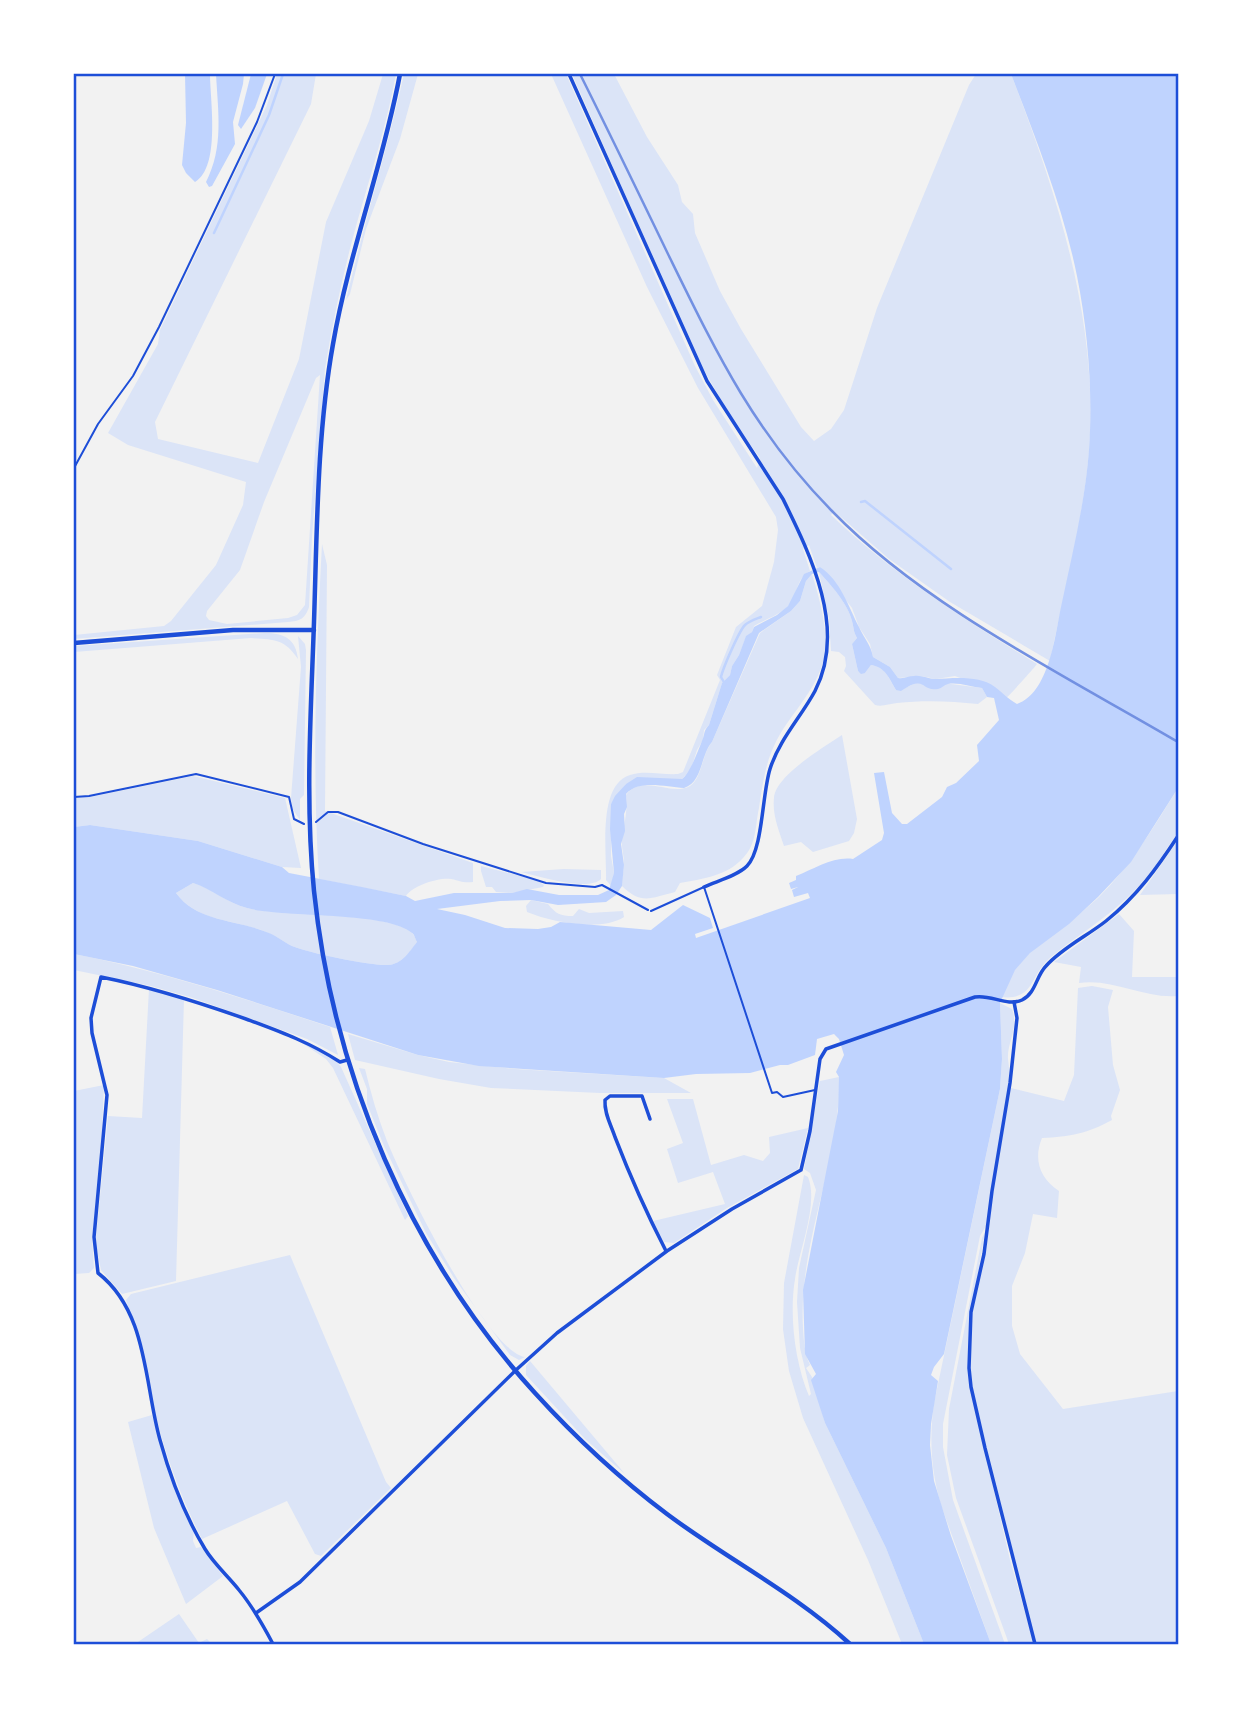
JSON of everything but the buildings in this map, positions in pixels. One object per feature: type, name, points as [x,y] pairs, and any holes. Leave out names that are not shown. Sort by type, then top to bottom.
[{"type":"street","points":[[400,74],[387,133],[351,259],[332,347],[323,441],[309,808],[312,868],[320,933],[347,1060],[383,1156],[424,1236],[464,1300],[516,1370],[583,1443],[632,1486],[676,1520],[804,1606],[850,1644]]},
{"type":"street","points":[[569,74],[701,370],[724,411],[783,499],[812,565],[827,629],[828,652],[824,671],[804,711],[773,761],[762,807],[755,855],[742,870],[704,887]]},
{"type":"street","points":[[74,643],[233,629],[314,630]]},
{"type":"street","points":[[256,1613],[299,1582],[556,1333],[667,1251],[732,1209],[801,1170],[821,1055],[826,1049],[975,997],[1014,1002],[1024,999],[1048,964],[1105,922],[1139,891],[1153,875],[1178,836]]},
{"type":"street","points":[[273,1644],[256,1613],[206,1551],[197,1534],[160,1441],[141,1349],[130,1311],[114,1287],[98,1273],[94,1237],[107,1095],[91,1025],[95,997],[101,977],[140,985],[200,1002],[310,1043],[340,1062],[347,1060]]},
{"type":"street","points":[[1014,1002],[1017,1018],[1010,1083],[984,1254],[971,1312],[969,1368],[972,1395],[1035,1644]]},
{"type":"street","points":[[650,1119],[642,1096],[610,1096],[605,1100],[606,1112],[627,1169],[667,1251]]},
{"type":"lane","points":[[651,911],[704,887],[772,1093],[783,1097],[816,1089]]},
{"type":"path","points":[[74,468],[98,424],[134,376],[155,336],[257,122],[275,74]]},
{"type":"path","points":[[74,797],[196,774],[289,797],[291,812],[297,822]]},
{"type":"path","points":[[332,811],[423,844],[546,883],[595,887],[602,884],[651,911]]},
{"type":"shaded area","points":[[277,74],[316,74],[311,104],[155,422],[158,439],[258,463],[299,359],[326,222],[369,121],[383,74],[396,74],[382,137],[344,273],[325,369],[309,607],[304,617],[292,622],[74,639],[74,635],[164,626],[171,621],[216,565],[243,505],[246,482],[128,445],[108,433],[158,344],[160,330],[267,105]],"holes":[[[320,375],[305,605],[297,615],[288,618],[227,624],[209,620],[206,616],[207,611],[240,570],[264,502],[316,378]]]},
{"type":"shaded area","points":[[404,74],[418,74],[400,139],[366,229],[350,294],[346,300],[390,131]]},
{"type":"shaded area","points":[[551,74],[566,74],[695,366],[713,400],[757,468],[760,458],[732,419],[697,358],[572,74],[614,74],[647,137],[678,185],[682,202],[693,214],[695,233],[720,291],[801,427],[814,441],[831,429],[844,410],[877,308],[969,85],[976,74],[1011,74],[1059,212],[1081,306],[1088,355],[1090,403],[1086,478],[1078,531],[1050,661],[950,602],[889,559],[834,511],[831,515],[904,576],[956,613],[1037,664],[1006,698],[955,676],[936,679],[921,676],[898,678],[890,667],[873,657],[870,644],[859,627],[852,608],[820,567],[817,568],[809,545],[803,549],[810,571],[802,578],[789,605],[754,626],[746,637],[730,675],[722,683],[691,769],[682,779],[626,784],[611,804],[611,856],[614,873],[612,887],[606,880],[605,838],[612,792],[620,781],[630,775],[683,772],[720,680],[717,675],[736,627],[762,606],[774,562],[778,530],[776,517],[698,388],[647,287]]},
{"type":"shaded area","points":[[322,544],[327,565],[325,811],[473,863],[473,882],[440,879],[420,886],[406,896],[319,879],[316,712]]},
{"type":"shaded area","points":[[819,572],[850,615],[857,638],[852,644],[858,671],[865,673],[871,665],[880,668],[896,690],[916,683],[951,684],[982,688],[987,697],[978,704],[927,701],[875,705],[844,671],[845,657],[839,652],[831,651],[829,619]]},
{"type":"shaded area","points":[[812,574],[825,627],[824,658],[815,682],[771,753],[764,777],[755,834],[748,853],[730,869],[680,883],[675,892],[647,898],[635,896],[622,886],[626,795],[641,786],[682,789],[694,782],[760,633],[791,611],[800,601],[806,581]]},
{"type":"shaded area","points":[[265,633],[288,638],[295,646],[298,659],[283,644],[251,638],[74,652],[75,646]]},
{"type":"shaded area","points":[[298,636],[305,644],[306,650],[304,795],[300,799],[300,820],[292,808],[291,798],[301,667]]},
{"type":"shaded area","points":[[842,735],[857,819],[854,833],[849,841],[813,852],[801,842],[784,846],[774,810],[776,789],[813,754]]},
{"type":"shaded area","points":[[193,776],[285,798],[301,868],[282,867],[198,841],[90,825],[74,827],[74,798]]},
{"type":"shaded area","points":[[1178,788],[1180,821],[1177,834],[1152,871],[1112,911],[1051,957],[1026,991],[1012,997],[1001,997],[1014,971],[1025,958],[1089,906],[1121,872]]},
{"type":"shaded area","points":[[1178,840],[1178,894],[1140,895]]},
{"type":"shaded area","points":[[481,866],[536,880],[544,885],[512,893],[496,892],[492,887],[486,887]]},
{"type":"shaded area","points":[[601,870],[601,879],[595,883],[575,884],[521,872]]},
{"type":"shaded area","points":[[193,883],[247,908],[359,918],[400,926],[412,933],[417,943],[401,960],[388,965],[312,952],[292,946],[256,928],[195,910],[176,893]]},
{"type":"shaded area","points":[[531,900],[548,904],[565,916],[573,916],[579,909],[589,913],[623,911],[624,917],[603,924],[562,922],[527,912],[526,906]]},
{"type":"shaded area","points":[[1119,914],[1134,931],[1132,977],[1178,977],[1178,996],[1153,995],[1104,983],[1079,983],[1081,967],[1054,962]]},
{"type":"shaded area","points":[[74,954],[171,977],[330,1027],[338,1055],[307,1039],[193,998],[74,970]]},
{"type":"shaded area","points":[[1092,986],[1113,990],[1108,1007],[1113,1065],[1120,1090],[1112,1120],[1078,1134],[1042,1138],[1038,1161],[1047,1180],[1059,1191],[1057,1218],[1033,1214],[1025,1253],[1012,1286],[1012,1326],[1020,1354],[1063,1409],[1178,1391],[1178,1644],[1036,1644],[973,1392],[970,1367],[973,1311],[986,1252],[993,1190],[1011,1088],[1064,1101],[1074,1075],[1078,988]]},
{"type":"shaded area","points":[[149,989],[184,999],[176,1281],[122,1294],[101,1270],[96,1237],[108,1116],[142,1118]]},
{"type":"shaded area","points":[[1000,1003],[1012,1009],[1014,1016],[1008,1053],[1009,1082],[986,1226],[980,1236],[943,1424],[943,1447],[953,1500],[1005,1644],[991,1644],[941,1505],[931,1442],[934,1403],[1000,1089]]},
{"type":"shaded area","points":[[348,1034],[449,1062],[664,1078],[691,1093],[600,1093],[491,1088],[355,1060]]},
{"type":"shaded area","points":[[299,1041],[334,1059],[341,1067],[408,1216],[405,1220],[333,1068],[326,1059]]},
{"type":"shaded area","points":[[359,1068],[365,1069],[384,1132],[427,1225],[468,1296],[488,1324],[454,1278],[426,1233],[384,1146],[367,1104],[367,1089]]},
{"type":"shaded area","points":[[839,1077],[834,1140],[813,1233],[803,1296],[804,1342],[810,1365],[806,1368],[812,1377],[825,1423],[886,1548],[924,1644],[902,1644],[868,1560],[803,1418],[789,1371],[783,1329],[784,1283],[804,1175],[808,1177],[811,1200],[795,1279],[793,1323],[797,1354],[809,1396],[811,1394],[800,1348],[797,1302],[799,1268],[816,1190],[810,1173],[804,1169],[820,1081]]},
{"type":"shaded area","points":[[104,1085],[101,1153],[92,1238],[94,1268],[89,1273],[74,1274],[74,1091]]},
{"type":"shaded area","points":[[667,1099],[693,1099],[711,1165],[744,1155],[763,1161],[770,1153],[769,1137],[808,1128],[798,1169],[727,1208],[674,1243],[664,1242],[653,1221],[725,1204],[713,1172],[678,1183],[667,1149],[683,1143]]},
{"type":"shaded area","points":[[985,1232],[969,1325],[969,1382],[1010,1560],[1034,1644],[1009,1644],[956,1498],[947,1455],[949,1409]]},
{"type":"shaded area","points":[[290,1255],[386,1482],[391,1488],[321,1556],[315,1554],[287,1501],[202,1539],[166,1452],[126,1300],[131,1294]]},
{"type":"shaded area","points":[[489,1326],[508,1347],[525,1357],[519,1360],[510,1355]]},
{"type":"shaded area","points":[[530,1361],[625,1474],[585,1439],[526,1375],[526,1366]]},
{"type":"shaded area","points":[[152,1415],[165,1459],[194,1531],[193,1541],[196,1548],[201,1547],[223,1576],[186,1604],[154,1528],[128,1422]]},
{"type":"shaded area","points":[[179,1614],[199,1643],[207,1639],[212,1644],[135,1644]]},
{"type":"water","points":[[185,74],[210,74],[211,148],[203,174],[195,182],[182,165],[186,123]]},
{"type":"water","points":[[216,74],[244,74],[233,122],[235,144],[209,187],[206,182],[218,142]]},
{"type":"water","points":[[251,74],[267,74],[255,108],[241,129],[238,125]]},
{"type":"water","points":[[1011,74],[1178,74],[1178,788],[1131,862],[1069,924],[1030,953],[1015,970],[1000,1003],[1000,1089],[944,1354],[931,1375],[938,1381],[930,1445],[934,1481],[951,1536],[991,1644],[924,1644],[886,1548],[825,1423],[811,1380],[816,1374],[805,1354],[803,1290],[838,1111],[839,1077],[836,1072],[844,1055],[839,1039],[834,1034],[817,1039],[815,1055],[788,1065],[750,1073],[696,1074],[664,1078],[479,1066],[418,1055],[217,990],[133,966],[74,954],[74,827],[90,825],[198,841],[282,867],[289,873],[406,896],[415,901],[454,893],[512,893],[527,889],[559,895],[598,895],[609,890],[614,873],[610,829],[611,804],[615,796],[637,777],[682,779],[685,776],[694,762],[709,725],[722,683],[730,675],[746,636],[754,627],[788,606],[804,574],[820,567],[833,579],[843,594],[873,657],[890,667],[898,678],[917,676],[974,679],[989,683],[1017,704],[1028,698],[1037,688],[1049,662],[1078,529],[1089,450],[1089,362],[1077,276],[1064,224]],"holes":[[[819,572],[850,615],[857,638],[852,644],[861,674],[871,665],[883,671],[896,690],[901,691],[915,684],[932,689],[956,684],[982,688],[987,697],[994,698],[999,720],[977,745],[979,761],[956,783],[947,787],[942,797],[907,824],[902,824],[892,813],[884,772],[874,773],[884,833],[882,840],[853,859],[831,861],[796,876],[796,880],[789,883],[791,889],[798,887],[792,890],[794,897],[808,893],[810,898],[696,938],[695,934],[713,928],[710,918],[683,905],[651,930],[560,922],[538,929],[505,928],[437,909],[500,901],[531,900],[558,905],[606,902],[616,895],[622,886],[624,865],[621,844],[625,831],[626,794],[631,789],[645,785],[684,788],[695,780],[759,633],[791,611],[800,601],[806,581],[812,574]],[[193,883],[247,908],[381,921],[399,926],[413,934],[417,942],[401,960],[388,965],[312,952],[292,946],[257,928],[195,910],[176,893]]]},
{"type":"waterway","points":[[214,233],[269,115],[283,74]]},
{"type":"waterway","points":[[861,502],[865,501],[951,569]]},
{"type":"waterway","points":[[725,684],[721,677],[739,634],[747,624],[761,617]]},
{"type":"railway","points":[[580,74],[720,358],[758,421],[805,481],[832,511],[909,578],[997,637],[1178,742]]}]
